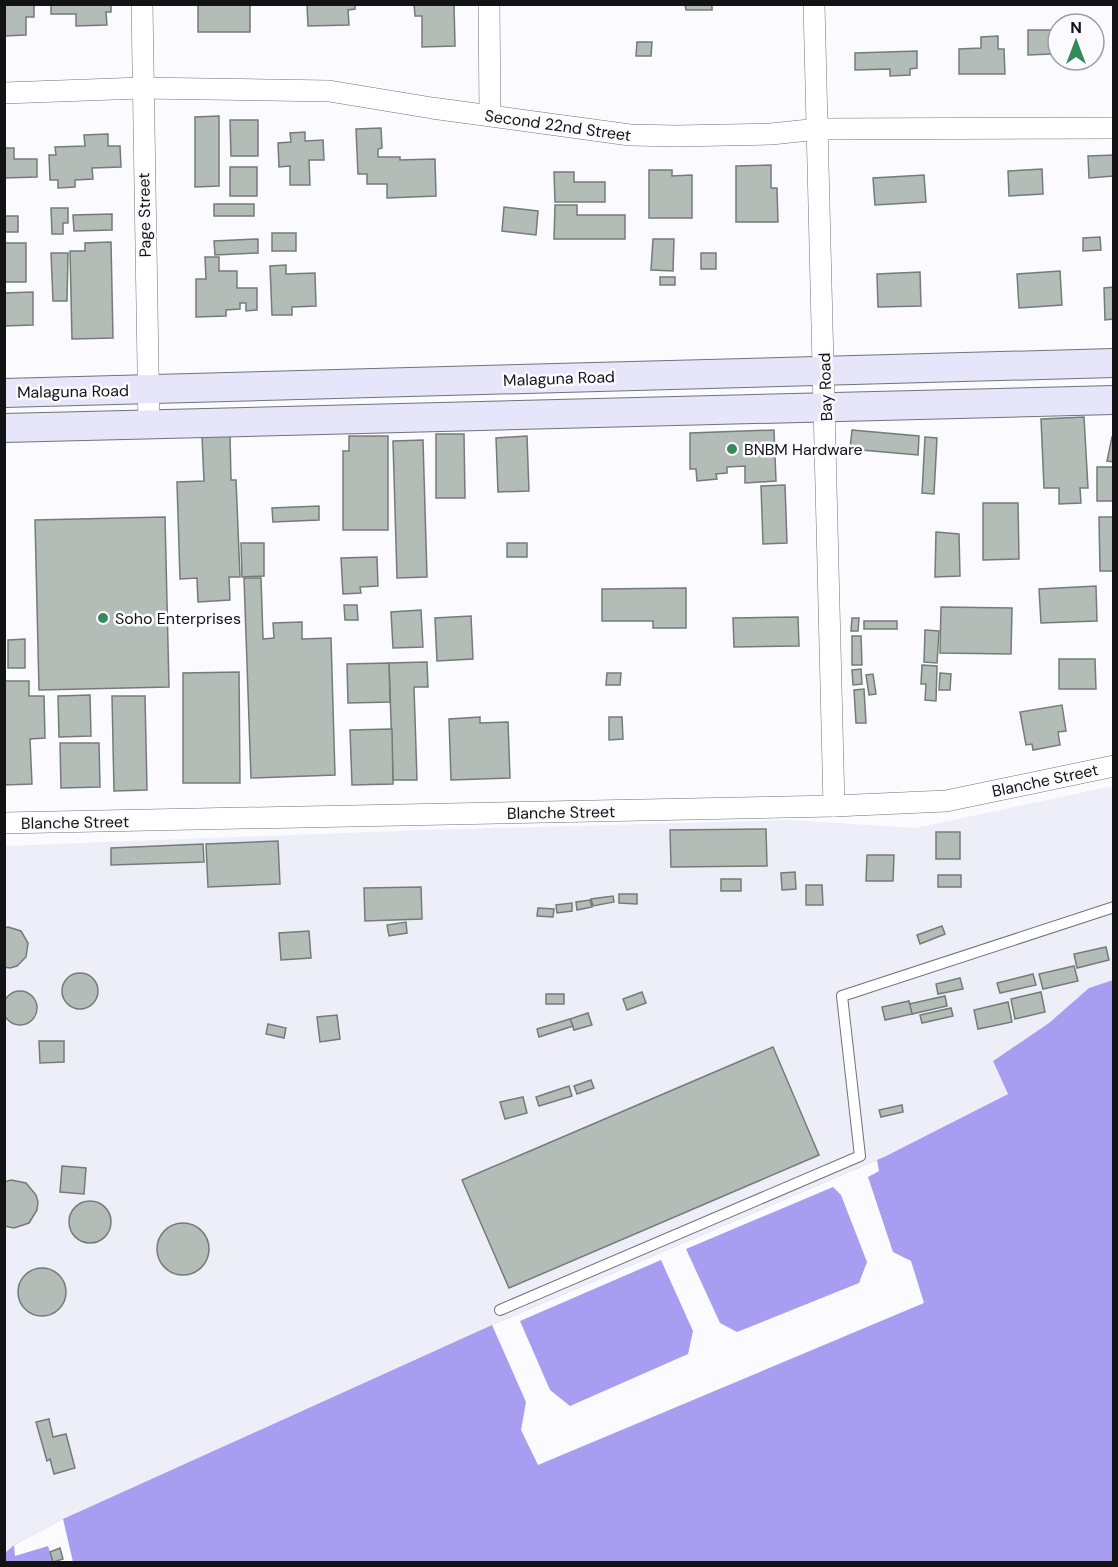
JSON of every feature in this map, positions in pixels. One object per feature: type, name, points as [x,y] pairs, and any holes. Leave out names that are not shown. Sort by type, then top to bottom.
[{"type":"street","name":"Page Street","points":[[142,4],[149,426]]},
{"type":"street","points":[[489,4],[490,115]]},
{"type":"street","name":"Bay Road","points":[[814,4],[819,129],[834,807]]},
{"type":"street","name":"Second 22nd Street","points":[[4,93],[142,88],[329,91],[432,108],[651,136],[771,134],[819,129],[1113,128]]},
{"type":"street","name":"Malaguna Road","points":[[4,393],[1113,363]]},
{"type":"street","points":[[4,428],[1113,400]]},
{"type":"street","name":"Blanche Street","points":[[4,824],[834,807],[946,801],[1113,766]]},
{"type":"lane","points":[[500,1310],[860,1156],[842,996],[1113,906]]},
{"type":"shaded area","points":[[1113,786],[1113,980],[1089,988],[1049,1023],[994,1060],[1009,1093],[877,1160],[492,1325],[63,1519],[14,1545],[5,1554],[4,846],[421,830],[790,820],[915,828]]},
{"type":"shaded area","points":[[1113,980],[1113,1562],[5,1562],[4,1554],[14,1545],[63,1519],[492,1325],[884,1157],[1008,1094],[993,1061],[1049,1023],[1089,988]]},
{"type":"pier","points":[[877,1160],[879,1171],[868,1177],[893,1252],[911,1261],[924,1303],[538,1465],[521,1430],[526,1402],[492,1325]],"holes":[[[833,1187],[841,1195],[867,1262],[859,1283],[737,1332],[720,1323],[686,1249]],[[661,1260],[693,1331],[688,1354],[570,1406],[550,1390],[520,1321]]]},
{"type":"pier","points":[[63,1519],[73,1562],[53,1562],[48,1546],[15,1556],[14,1545]]},
{"type":"building","points":[[4,4],[34,4],[34,17],[26,17],[26,35],[4,36]]},
{"type":"building","points":[[51,4],[111,4],[111,12],[106,12],[107,25],[76,26],[76,14],[51,14]]},
{"type":"building","points":[[198,4],[250,4],[250,32],[198,32]]},
{"type":"building","points":[[307,4],[355,4],[355,9],[348,10],[349,25],[308,26]]},
{"type":"building","points":[[414,4],[454,4],[455,46],[422,47],[422,16],[415,16]]},
{"type":"building","points":[[685,4],[712,4],[712,10],[686,10]]},
{"type":"building","points":[[1028,30],[1046,30],[1046,54],[1028,55]]},
{"type":"building","points":[[998,36],[998,49],[1004,49],[1005,74],[959,74],[959,49],[981,48],[981,37]]},
{"type":"building","points":[[637,42],[652,42],[651,56],[636,56]]},
{"type":"building","points":[[917,51],[917,68],[910,69],[910,75],[890,76],[890,69],[855,70],[855,53]]},
{"type":"building","points":[[219,116],[219,186],[195,187],[195,117]]},
{"type":"building","points":[[230,120],[258,120],[258,156],[231,156]]},
{"type":"building","points":[[381,128],[382,148],[378,149],[378,157],[400,157],[400,160],[435,159],[436,196],[387,198],[387,184],[367,184],[367,174],[358,174],[356,129]]},
{"type":"building","points":[[305,132],[305,141],[323,140],[324,160],[309,160],[310,185],[290,185],[290,166],[279,167],[278,143],[291,142],[290,133]]},
{"type":"building","points":[[108,134],[108,146],[120,146],[121,167],[92,168],[93,179],[75,180],[75,187],[58,188],[58,180],[50,180],[49,155],[56,155],[55,147],[85,146],[84,135]]},
{"type":"building","points":[[4,148],[14,148],[14,159],[37,159],[37,177],[4,178]]},
{"type":"building","points":[[1114,155],[1114,176],[1089,178],[1088,156]]},
{"type":"building","points":[[771,165],[771,188],[777,188],[778,222],[736,222],[736,166]]},
{"type":"building","points":[[230,167],[257,167],[257,196],[230,196]]},
{"type":"building","points":[[1042,169],[1043,194],[1009,196],[1008,171]]},
{"type":"building","points":[[649,170],[672,170],[672,176],[692,175],[692,218],[649,218]]},
{"type":"building","points":[[554,172],[574,172],[574,182],[605,182],[605,202],[555,202]]},
{"type":"building","points":[[924,175],[926,202],[875,205],[873,178]]},
{"type":"building","points":[[214,204],[254,204],[254,216],[214,216]]},
{"type":"building","points":[[555,205],[577,205],[577,215],[625,215],[625,239],[554,239]]},
{"type":"building","points":[[504,207],[538,211],[536,235],[502,231]]},
{"type":"building","points":[[51,208],[68,208],[68,223],[63,223],[63,234],[52,234]]},
{"type":"building","points":[[112,214],[112,230],[74,231],[73,215]]},
{"type":"building","points":[[4,216],[18,216],[18,232],[4,232]]},
{"type":"building","points":[[272,233],[296,233],[296,251],[272,251]]},
{"type":"building","points":[[1100,237],[1101,250],[1083,251],[1083,238]]},
{"type":"building","points":[[258,239],[258,253],[215,255],[214,241]]},
{"type":"building","points":[[653,239],[674,239],[673,271],[651,270]]},
{"type":"building","points":[[111,242],[113,338],[72,339],[70,251],[85,251],[85,243]]},
{"type":"building","points":[[4,243],[26,243],[26,282],[4,282]]},
{"type":"building","points":[[51,253],[68,253],[67,301],[53,301]]},
{"type":"building","points":[[701,253],[716,253],[716,269],[701,269]]},
{"type":"building","points":[[205,257],[219,257],[219,271],[237,271],[237,288],[257,288],[257,310],[246,311],[246,303],[240,303],[240,309],[226,310],[226,316],[196,317],[196,279],[206,279]]},
{"type":"building","points":[[286,265],[286,274],[315,273],[316,306],[292,307],[292,315],[272,315],[270,266]]},
{"type":"building","points":[[1060,271],[1062,305],[1019,308],[1017,274]]},
{"type":"building","points":[[920,272],[921,306],[878,307],[877,274]]},
{"type":"building","points":[[660,277],[675,277],[675,285],[660,285]]},
{"type":"building","points":[[1114,287],[1114,319],[1105,320],[1104,288]]},
{"type":"building","points":[[33,292],[33,325],[4,326],[4,293]]},
{"type":"building","points":[[1084,417],[1088,488],[1080,488],[1081,503],[1059,504],[1059,488],[1044,488],[1041,419]]},
{"type":"building","name":"BNBM Hardware","points":[[774,430],[776,481],[745,483],[745,466],[727,467],[727,473],[716,474],[717,479],[697,481],[696,469],[690,469],[690,433]]},
{"type":"building","points":[[852,430],[919,436],[918,455],[850,449]]},
{"type":"building","points":[[436,434],[464,434],[465,498],[436,498]]},
{"type":"building","points":[[230,435],[231,480],[236,480],[240,577],[229,577],[230,600],[198,602],[197,578],[180,579],[177,482],[204,481],[202,436]]},
{"type":"building","points":[[349,436],[388,436],[388,530],[343,530],[343,451],[349,451]]},
{"type":"building","points":[[527,436],[529,491],[498,492],[496,438]]},
{"type":"building","points":[[925,437],[937,438],[934,494],[922,493]]},
{"type":"building","points":[[1112,437],[1114,438],[1114,462],[1107,461]]},
{"type":"building","points":[[423,440],[427,577],[397,578],[393,441]]},
{"type":"building","points":[[1097,467],[1114,467],[1114,501],[1097,501]]},
{"type":"building","points":[[785,485],[787,543],[763,544],[761,486]]},
{"type":"building","points":[[983,503],[1018,503],[1019,559],[983,560]]},
{"type":"building","points":[[319,506],[319,520],[273,522],[272,508]]},
{"type":"building","name":"Soho Enterprises","points":[[165,517],[169,687],[39,690],[35,520]]},
{"type":"building","points":[[1099,517],[1114,517],[1114,571],[1100,571]]},
{"type":"building","points":[[936,532],[959,534],[960,576],[935,577]]},
{"type":"building","points":[[241,543],[264,543],[264,576],[242,577]]},
{"type":"building","points":[[507,543],[527,543],[527,557],[507,557]]},
{"type":"building","points":[[377,557],[378,586],[360,587],[361,593],[343,594],[341,558]]},
{"type":"building","points":[[244,578],[261,578],[263,639],[274,638],[273,623],[302,622],[302,639],[331,638],[335,775],[251,778]]},
{"type":"building","points":[[1096,586],[1097,621],[1041,623],[1039,589]]},
{"type":"building","points":[[686,588],[686,628],[653,628],[653,621],[602,621],[602,589]]},
{"type":"building","points":[[344,605],[357,605],[358,620],[345,620]]},
{"type":"building","points":[[941,607],[1012,608],[1011,654],[940,653]]},
{"type":"building","points":[[421,610],[423,647],[393,648],[391,612]]},
{"type":"building","points":[[471,616],[473,659],[437,661],[435,618]]},
{"type":"building","points":[[798,617],[799,646],[734,647],[733,618]]},
{"type":"building","points":[[852,618],[859,618],[858,631],[851,631]]},
{"type":"building","points":[[864,621],[897,621],[897,629],[864,629]]},
{"type":"building","points":[[925,630],[939,631],[937,663],[924,662]]},
{"type":"building","points":[[852,636],[861,636],[862,665],[852,665]]},
{"type":"building","points":[[25,639],[25,668],[8,668],[8,640]]},
{"type":"building","points":[[1059,659],[1095,659],[1096,689],[1059,689]]},
{"type":"building","points":[[427,662],[428,687],[414,687],[417,780],[393,780],[389,663]]},
{"type":"building","points":[[389,663],[390,702],[348,703],[347,664]]},
{"type":"building","points":[[922,665],[937,666],[936,701],[925,700],[926,684],[921,684]]},
{"type":"building","points":[[861,669],[862,684],[853,685],[852,670]]},
{"type":"building","points":[[239,672],[240,783],[183,783],[183,673]]},
{"type":"building","points":[[607,673],[621,673],[620,685],[606,685]]},
{"type":"building","points":[[940,673],[951,674],[950,690],[939,690]]},
{"type":"building","points":[[873,674],[876,694],[869,695],[866,675]]},
{"type":"building","points":[[4,681],[29,681],[29,696],[44,696],[45,738],[30,739],[32,784],[4,785]]},
{"type":"building","points":[[864,689],[866,723],[856,723],[854,690]]},
{"type":"building","points":[[90,695],[91,736],[59,737],[58,696]]},
{"type":"building","points":[[112,696],[145,696],[147,790],[114,791]]},
{"type":"building","points":[[1062,705],[1066,731],[1058,732],[1060,745],[1033,750],[1032,744],[1026,745],[1020,712]]},
{"type":"building","points":[[480,717],[480,723],[508,722],[510,778],[451,780],[449,719]]},
{"type":"building","points":[[609,717],[622,717],[623,739],[609,740]]},
{"type":"building","points":[[392,729],[393,784],[352,785],[350,730]]},
{"type":"building","points":[[60,743],[99,743],[100,787],[61,788]]},
{"type":"building","points":[[766,829],[767,866],[671,867],[670,830]]},
{"type":"building","points":[[936,832],[960,832],[960,859],[936,859]]},
{"type":"building","points":[[278,841],[280,884],[208,887],[206,844]]},
{"type":"building","points":[[203,844],[204,862],[111,865],[111,848]]},
{"type":"building","points":[[867,855],[894,855],[893,881],[866,881]]},
{"type":"building","points":[[795,872],[796,889],[782,890],[781,873]]},
{"type":"building","points":[[938,875],[961,875],[961,887],[938,887]]},
{"type":"building","points":[[721,879],[741,879],[741,891],[721,891]]},
{"type":"building","points":[[806,885],[822,885],[823,905],[806,905]]},
{"type":"building","points":[[421,887],[422,919],[365,921],[364,888]]},
{"type":"building","points":[[619,894],[637,894],[637,904],[619,903]]},
{"type":"building","points":[[613,896],[614,902],[593,906],[591,899]]},
{"type":"building","points":[[590,900],[592,907],[577,910],[576,902]]},
{"type":"building","points":[[572,903],[572,911],[557,913],[556,905]]},
{"type":"building","points":[[538,908],[554,909],[553,917],[537,916]]},
{"type":"building","points":[[406,922],[407,933],[389,936],[387,925]]},
{"type":"building","points":[[942,926],[945,934],[920,944],[917,935]]},
{"type":"building","points":[[4,928],[21,931],[28,943],[26,957],[17,966],[10,968],[4,967]]},
{"type":"building","points":[[309,931],[311,958],[281,960],[279,933]]},
{"type":"building","points":[[1106,947],[1109,960],[1077,968],[1074,954]]},
{"type":"building","points":[[1074,966],[1078,981],[1043,989],[1039,974]]},
{"type":"building","points":[[80,973],[93,978],[98,991],[93,1004],[80,1009],[67,1004],[62,991],[67,978]]},
{"type":"building","points":[[1033,974],[1036,985],[1000,993],[997,983]]},
{"type":"building","points":[[960,978],[963,989],[938,994],[936,984]]},
{"type":"building","points":[[20,991],[32,996],[37,1008],[32,1020],[20,1025],[8,1020],[3,1008],[8,996]]},
{"type":"building","points":[[642,992],[646,1003],[627,1010],[623,999]]},
{"type":"building","points":[[1041,992],[1045,1012],[1015,1019],[1011,999]]},
{"type":"building","points":[[546,994],[564,994],[564,1004],[546,1004]]},
{"type":"building","points":[[945,996],[947,1006],[912,1014],[909,1004]]},
{"type":"building","points":[[909,1001],[912,1014],[885,1020],[882,1007]]},
{"type":"building","points":[[1008,1002],[1012,1022],[978,1029],[974,1010]]},
{"type":"building","points":[[951,1008],[953,1016],[922,1023],[920,1015]]},
{"type":"building","points":[[588,1013],[592,1025],[574,1030],[570,1019]]},
{"type":"building","points":[[337,1015],[340,1039],[320,1042],[317,1017]]},
{"type":"building","points":[[570,1019],[573,1026],[539,1037],[537,1029]]},
{"type":"building","points":[[268,1024],[286,1028],[284,1038],[266,1034]]},
{"type":"building","points":[[39,1041],[64,1041],[64,1062],[40,1063]]},
{"type":"building","points":[[773,1047],[819,1155],[509,1288],[462,1180]]},
{"type":"building","points":[[591,1080],[594,1088],[577,1094],[574,1086]]},
{"type":"building","points":[[569,1086],[572,1096],[539,1106],[536,1097]]},
{"type":"building","points":[[523,1097],[527,1113],[505,1119],[500,1102]]},
{"type":"building","points":[[902,1105],[903,1112],[881,1117],[879,1110]]},
{"type":"building","points":[[62,1166],[86,1168],[84,1194],[60,1192]]},
{"type":"building","points":[[11,1180],[26,1183],[36,1195],[38,1202],[37,1210],[29,1223],[14,1228],[4,1226],[4,1182]]},
{"type":"building","points":[[90,1201],[105,1207],[111,1222],[105,1237],[90,1243],[75,1237],[69,1222],[75,1207]]},
{"type":"building","points":[[183,1223],[193,1225],[201,1231],[207,1239],[209,1249],[207,1259],[201,1267],[193,1273],[183,1275],[173,1273],[165,1267],[159,1259],[157,1249],[159,1239],[165,1231],[173,1225]]},
{"type":"building","points":[[42,1268],[59,1275],[66,1292],[59,1309],[42,1316],[25,1309],[18,1292],[25,1275]]},
{"type":"building","points":[[49,1419],[53,1437],[66,1434],[75,1468],[54,1474],[50,1459],[47,1461],[36,1422]]},
{"type":"building","points":[[60,1548],[63,1559],[53,1562],[50,1552]]},
{"type":"place","name":"BNBM Hardware","points":[[732,449]]},
{"type":"place","name":"Soho Enterprises","points":[[103,618]]}]
